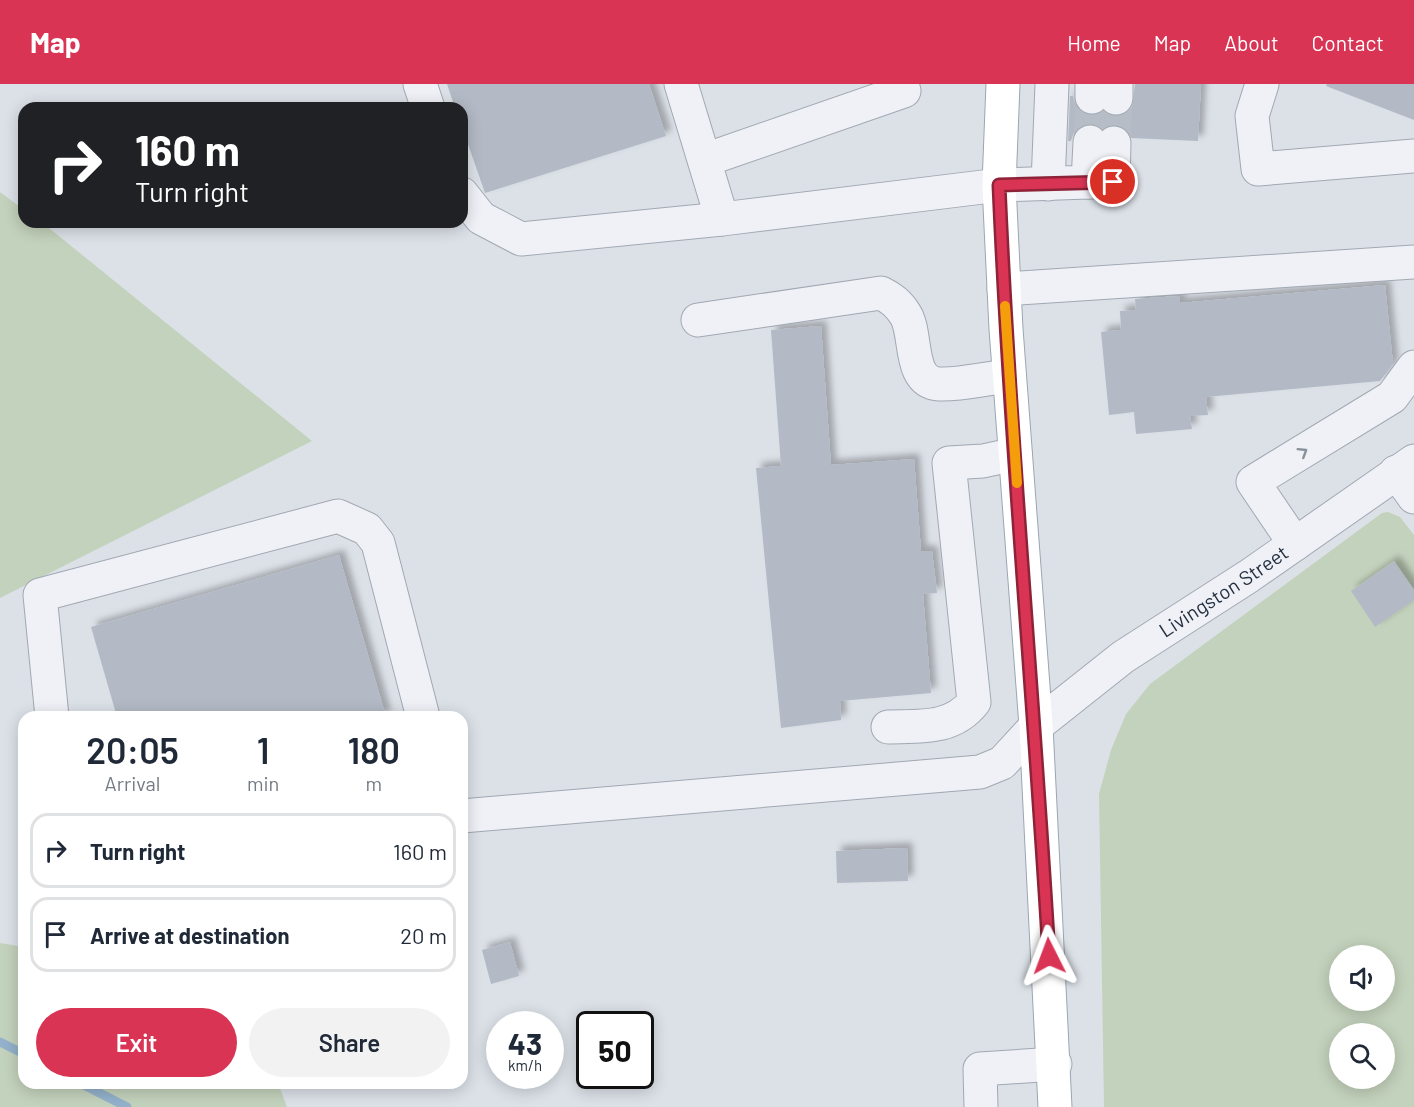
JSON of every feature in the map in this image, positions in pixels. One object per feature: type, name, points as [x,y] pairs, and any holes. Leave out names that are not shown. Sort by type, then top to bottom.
[{"type":"main road","points":[[1003,84],[999,185],[1004,289],[1036,726],[1055,1064],[1055,1107]]},
{"type":"street","points":[[420,84],[426,102]]},
{"type":"street","points":[[681,84],[722,219]]},
{"type":"street","points":[[705,160],[904,91],[902,84]]},
{"type":"street","points":[[1048,184],[1052,84]]},
{"type":"street","points":[[1262,84],[1252,116],[1258,169],[1414,156]]},
{"type":"street","points":[[468,202],[481,218],[521,239],[722,219],[999,185],[1088,182],[1102,142]]},
{"type":"street","points":[[1004,289],[1414,262]]},
{"type":"street","points":[[698,320],[880,293],[894,299],[906,315],[913,334],[916,366],[924,378],[937,384],[1009,376]]},
{"type":"street","points":[[1295,544],[1253,482],[1392,397],[1414,367]]},
{"type":"street","points":[[888,727],[939,726],[963,716],[974,702],[949,463],[1015,454]]},
{"type":"street","name":"Livingston Street","points":[[468,815],[980,772],[1002,763],[1036,726],[1123,657],[1295,544],[1408,477]]},
{"type":"street","points":[[51,711],[40,594],[338,516],[367,529],[378,543],[421,711]]},
{"type":"street","points":[[981,1107],[980,1069],[1055,1064]]},
{"type":"green space","points":[[0,192],[18,206],[18,228],[49,228],[312,441],[0,598]]},
{"type":"green space","points":[[1388,512],[1400,517],[1414,535],[1414,1107],[1104,1107],[1099,794],[1111,750],[1126,714],[1150,684],[1382,513]]},
{"type":"green space","points":[[0,943],[18,946],[18,1089],[280,1089],[287,1107],[0,1107]]},
{"type":"building","points":[[447,84],[649,84],[666,136],[485,193],[468,144],[468,102],[453,102]]},
{"type":"building","points":[[1135,84],[1201,84],[1198,141],[1131,138],[1123,127],[1114,124],[1103,129],[1090,123],[1081,126],[1074,132],[1071,141],[1068,141],[1070,96],[1073,96],[1076,106],[1083,113],[1093,116],[1104,111],[1117,117],[1126,114],[1132,107]]},
{"type":"building","points":[[1327,84],[1414,84],[1414,120],[1326,86]]},
{"type":"building","points":[[1385,285],[1393,364],[1380,381],[1206,397],[1208,415],[1190,416],[1192,429],[1136,434],[1134,412],[1109,415],[1101,332],[1121,330],[1120,311],[1136,310],[1135,299],[1179,296],[1180,303]]},
{"type":"building","points":[[821,326],[831,465],[914,459],[921,551],[932,551],[937,593],[923,594],[931,693],[840,701],[841,720],[781,728],[756,468],[781,466],[771,330]]},
{"type":"building","points":[[339,555],[384,711],[115,711],[91,627]]},
{"type":"building","points":[[1394,561],[1414,590],[1414,600],[1375,627],[1351,591]]},
{"type":"building","points":[[907,848],[908,881],[837,883],[836,851]]},
{"type":"building","points":[[510,942],[519,976],[491,984],[482,950]]},
{"type":"waterway","points":[[0,1042],[18,1051]]},
{"type":"waterway","points":[[92,1089],[127,1107]]},
{"type":"tunnel","points":[[1090,142],[1092,97]]},
{"type":"tunnel","points":[[1114,143],[1116,98]]},
{"type":"slow traffic","points":[[1005,306],[1017,483]]},
{"type":"route","points":[[1049,956],[1036,726],[1006,329],[999,185],[1113,182]]}]
